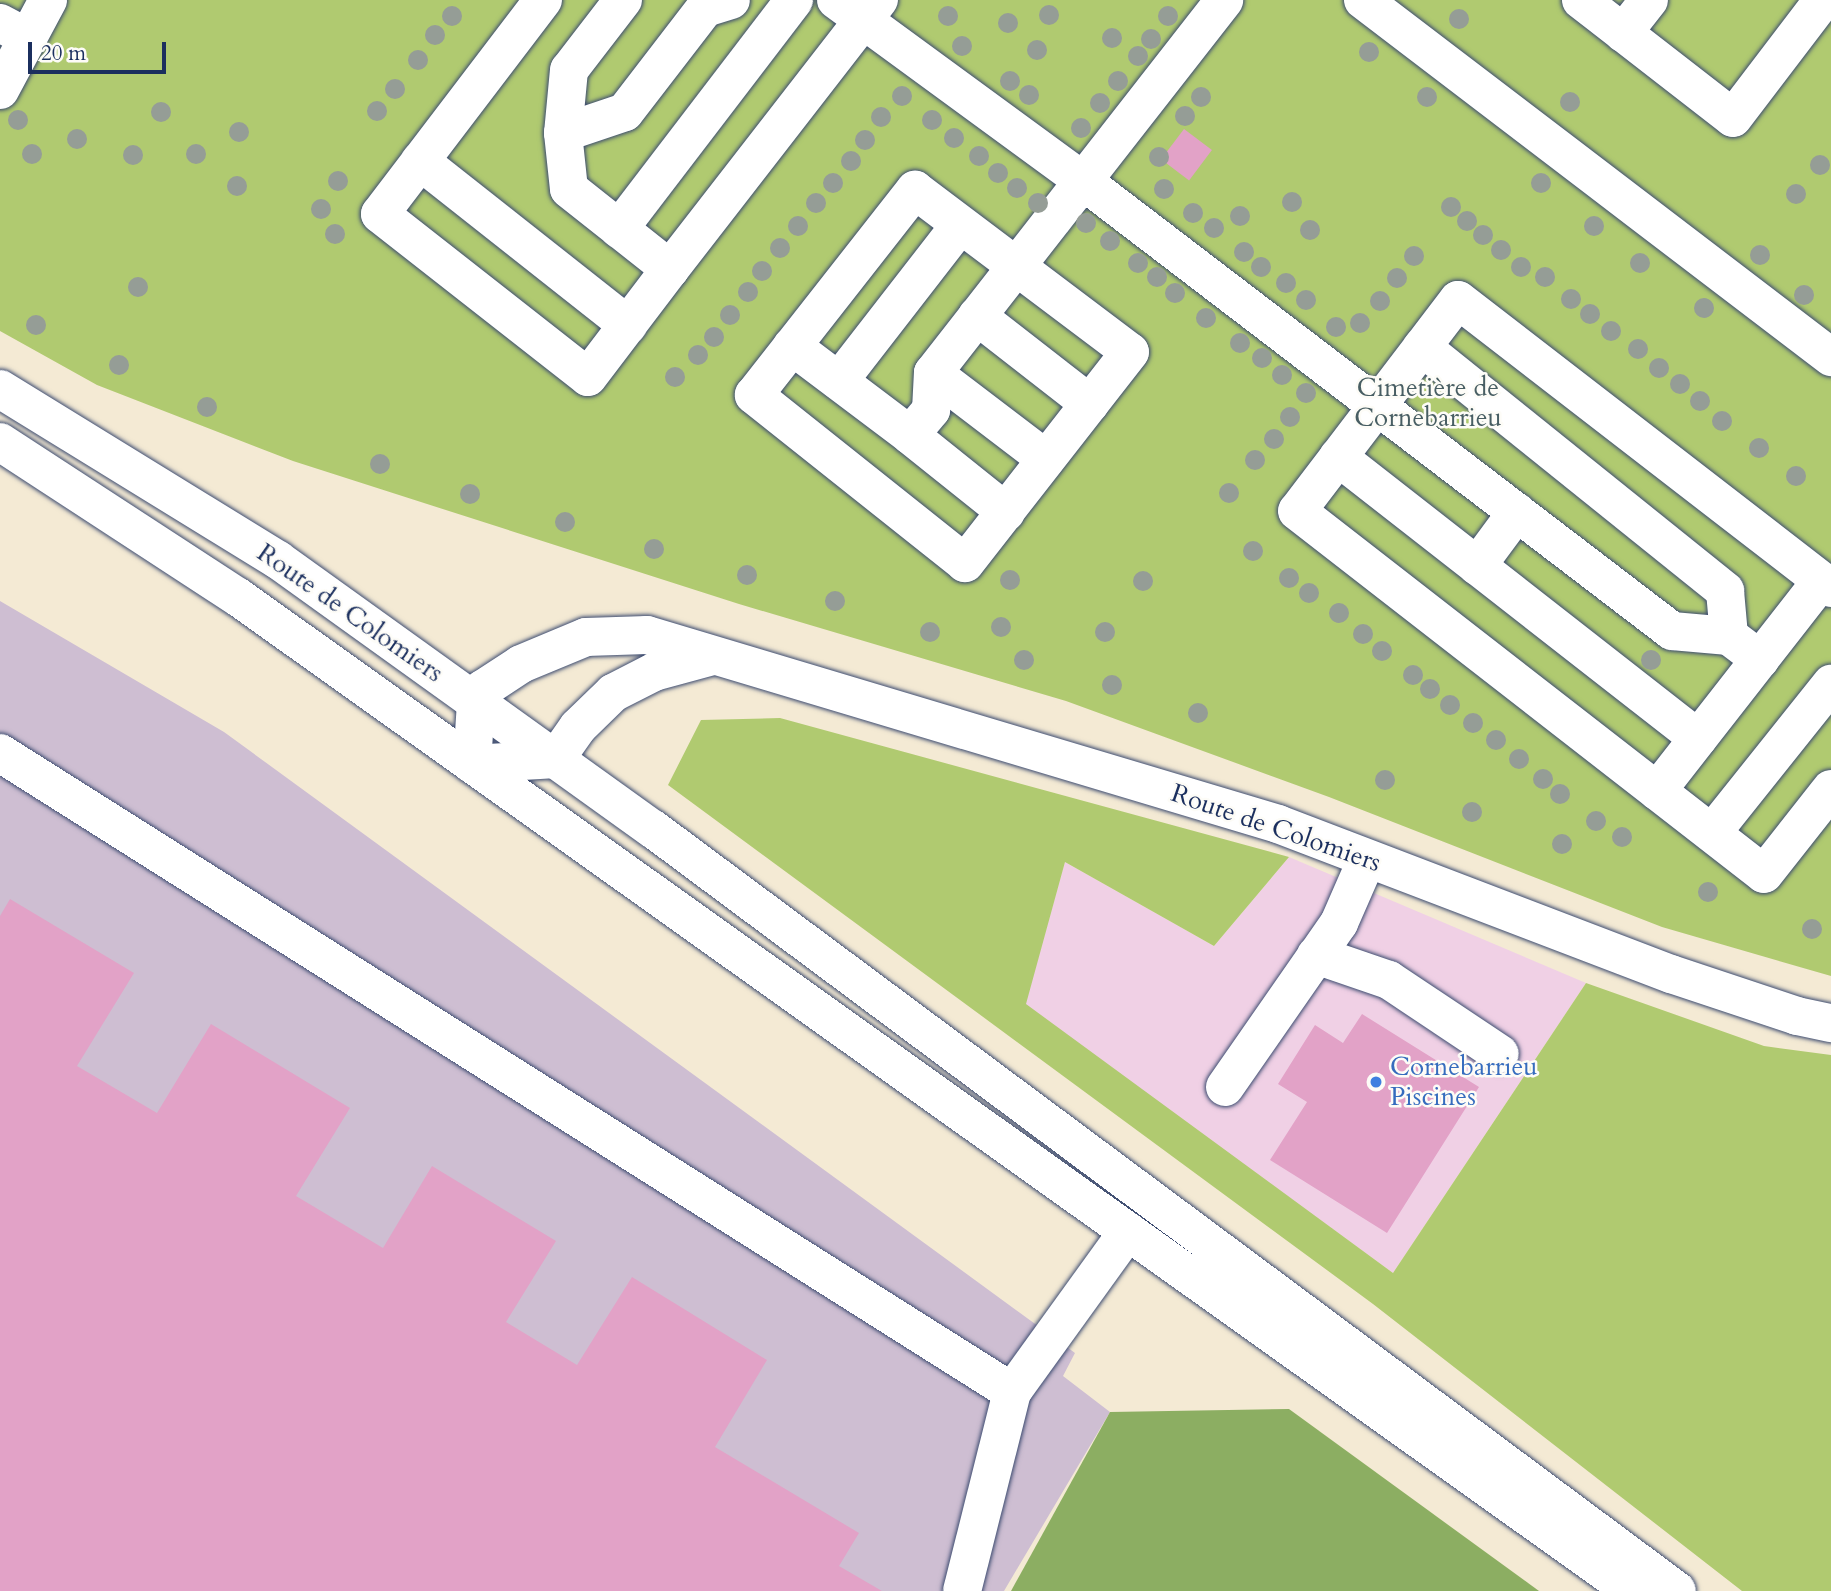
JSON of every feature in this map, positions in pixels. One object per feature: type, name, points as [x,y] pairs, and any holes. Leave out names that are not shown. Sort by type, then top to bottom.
[{"type":"main road","points":[[0,90],[14,30],[48,0]]},
{"type":"main road","points":[[543,0],[380,214],[588,377],[670,269],[859,7],[1672,631],[1729,636],[1760,659]]},
{"type":"main road","points":[[623,0],[569,70],[563,132],[569,189],[670,269]]},
{"type":"main road","points":[[619,229],[794,0]]},
{"type":"main road","points":[[910,435],[931,410],[933,373],[1224,0]]},
{"type":"main road","points":[[1363,0],[1831,357]]},
{"type":"main road","points":[[1581,0],[1733,118],[1823,0]]},
{"type":"main road","points":[[1623,33],[1649,0]]},
{"type":"main road","points":[[563,132],[625,112],[716,3]]},
{"type":"main road","points":[[420,161],[628,324]]},
{"type":"main road","points":[[915,190],[960,225],[1130,352],[965,563],[754,395],[915,190]]},
{"type":"main road","points":[[838,382],[960,225]]},
{"type":"main road","points":[[1657,791],[1760,659],[1826,585],[1458,300],[1297,511],[1712,834],[1764,874],[1831,789]]},
{"type":"main road","points":[[977,316],[1090,404]]},
{"type":"main road","points":[[792,346],[1006,512]]},
{"type":"main road","points":[[1422,347],[1725,591],[1729,636]]},
{"type":"main road","points":[[933,373],[1046,459]]},
{"type":"main road","name":"Route de Colomiers","points":[[0,389],[278,560],[488,711]]},
{"type":"main road","name":"Route de Colomiers","points":[[0,442],[238,597],[1632,1591]]},
{"type":"main road","points":[[1338,457],[1698,738]]},
{"type":"main road","points":[[1477,566],[1517,512]]},
{"type":"main road","name":"Route de Colomiers","points":[[488,711],[484,689],[521,664],[586,637],[647,635],[713,656],[767,667],[1278,824],[1671,974],[1797,1016],[1831,1023]]},
{"type":"main road","name":"Route de Colomiers","points":[[555,759],[578,727],[613,693],[654,672],[713,656]]},
{"type":"main road","points":[[1712,834],[1831,684]]},
{"type":"main road","points":[[555,759],[472,764],[488,711],[555,759],[1677,1591]]},
{"type":"main road","points":[[0,753],[1012,1392]]},
{"type":"main road","points":[[1225,1087],[1339,923],[1367,859]]},
{"type":"main road","points":[[1316,955],[1389,980],[1500,1054]]},
{"type":"main road","points":[[962,1591],[1012,1392],[1128,1231]]},
{"type":"shaded area","points":[[0,601],[224,732],[1075,1353],[1063,1376],[1110,1412],[1004,1591],[0,1591]]},
{"type":"shaded area","points":[[1289,857],[1586,983],[1393,1273],[1025,1005],[1065,862],[1214,946]]},
{"type":"green space","name":"Cimetière de Cornebarrieu","points":[[0,0],[1831,0],[1831,976],[1662,927],[1329,797],[1066,701],[739,604],[293,461],[97,385],[0,331]]},
{"type":"green space","points":[[780,718],[1289,857],[1214,946],[1065,862],[1026,1004],[1393,1273],[1586,983],[1764,1046],[1831,1055],[1831,1591],[1742,1591],[1373,1304],[668,785],[701,720]]},
{"type":"green space","points":[[1289,1409],[1539,1591],[1011,1591],[1110,1412]]},
{"type":"building","points":[[1184,129],[1212,150],[1189,180],[1161,159]]},
{"type":"building","points":[[10,899],[134,973],[77,1066],[157,1113],[211,1024],[350,1108],[296,1196],[383,1248],[432,1166],[556,1241],[506,1322],[577,1365],[632,1277],[767,1360],[715,1447],[859,1533],[839,1566],[882,1591],[0,1591],[0,916]]},
{"type":"building","points":[[1362,1014],[1479,1087],[1387,1233],[1270,1160],[1307,1102],[1278,1084],[1315,1025],[1343,1043]]},
{"type":"place","name":"Cornebarrieu Piscines","points":[[1376,1082]]}]
